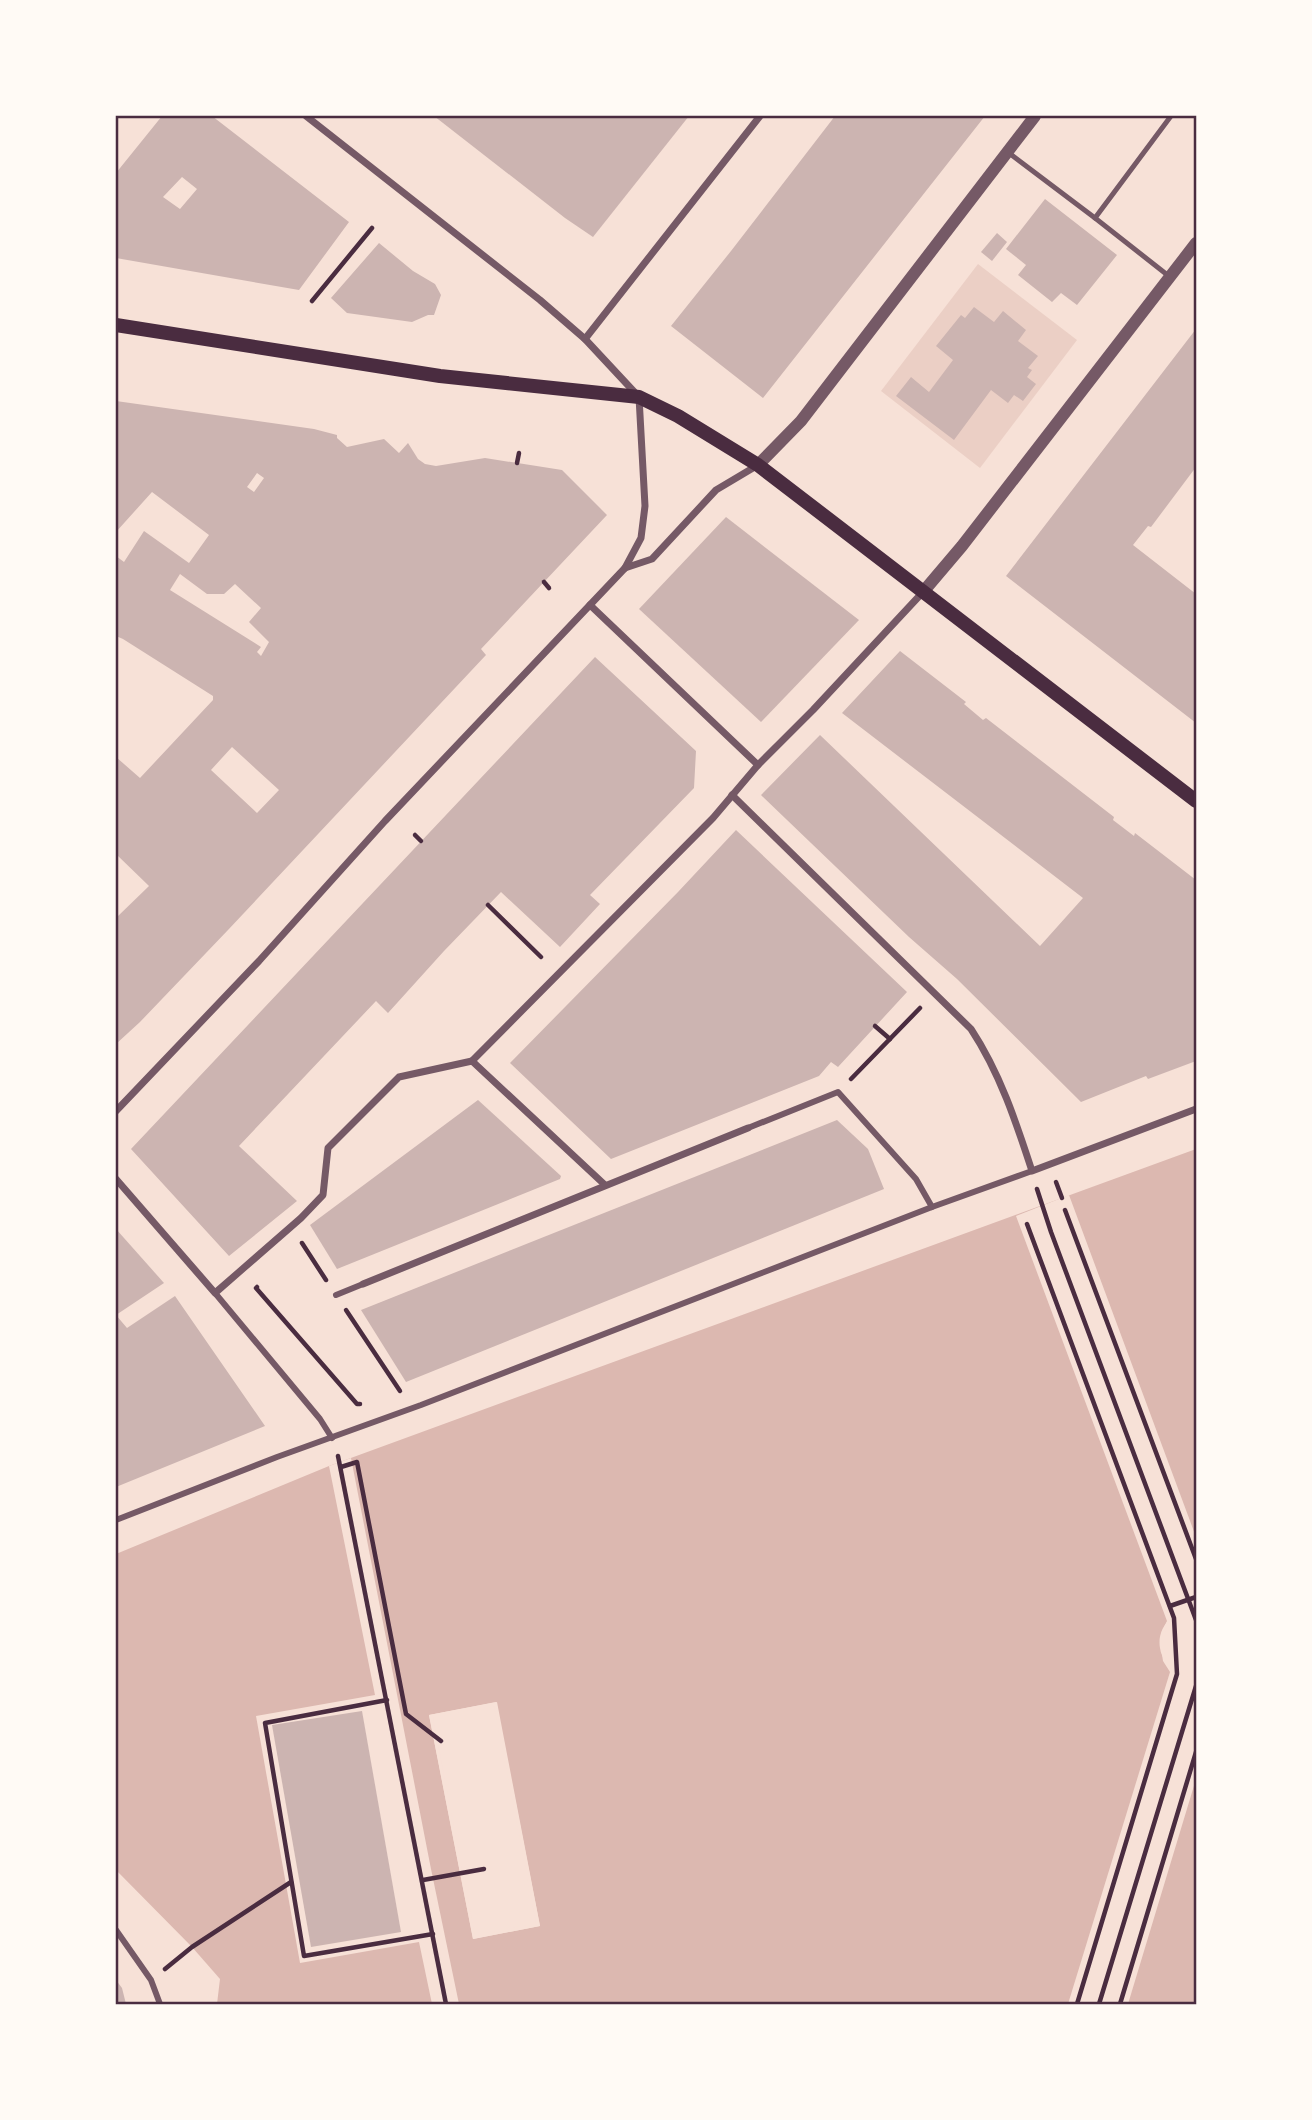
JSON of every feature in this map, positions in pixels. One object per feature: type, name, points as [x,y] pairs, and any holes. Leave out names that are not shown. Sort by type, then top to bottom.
[{"type":"main road","points":[[116,325],[440,376],[639,397],[678,416],[758,465],[1196,801]]},
{"type":"street","points":[[116,1111],[625,568],[640,538],[645,506],[639,397],[585,339],[540,300],[306,116]]},
{"type":"street","points":[[585,339],[760,116]]},
{"type":"street","points":[[625,568],[652,559],[716,490],[758,465],[801,421],[1035,116]]},
{"type":"street","points":[[215,1293],[301,1218],[323,1195],[327,1148],[400,1077],[472,1061],[713,818],[758,765],[923,592],[962,546],[1196,243]]},
{"type":"street","points":[[590,605],[758,765]]},
{"type":"street","points":[[732,795],[971,1029],[997,1074],[1032,1171]]},
{"type":"street","points":[[472,1061],[605,1185]]},
{"type":"street","points":[[336,1295],[838,1092],[916,1180],[932,1207]]},
{"type":"street","points":[[116,1520],[932,1207],[1196,1109]]},
{"type":"street","points":[[116,1179],[215,1293],[320,1419],[332,1438]]},
{"type":"street","points":[[116,1930],[151,1980],[160,2004]]},
{"type":"lane","points":[[1095,218],[1171,116]]},
{"type":"lane","points":[[1006,152],[1170,277]]},
{"type":"path","points":[[312,301],[372,228]]},
{"type":"path","points":[[517,463],[519,453]]},
{"type":"path","points":[[544,582],[550,588]]},
{"type":"path","points":[[415,835],[421,841]]},
{"type":"path","points":[[488,905],[541,957]]},
{"type":"path","points":[[838,1092],[923,1005]]},
{"type":"path","points":[[875,1026],[890,1039]]},
{"type":"path","points":[[1043,1205],[1196,1620]]},
{"type":"path","points":[[1065,1210],[1196,1559]]},
{"type":"path","points":[[1027,1224],[1174,1618],[1177,1674],[1077,2004]]},
{"type":"path","points":[[292,1252],[302,1242],[402,1394],[392,1397]]},
{"type":"path","points":[[265,1279],[256,1288],[356,1404],[369,1402]]},
{"type":"path","points":[[441,1741],[406,1714],[357,1462],[341,1465],[446,2004]]},
{"type":"path","points":[[1170,1606],[1196,1597]]},
{"type":"path","points":[[1099,2004],[1196,1686]]},
{"type":"path","points":[[387,1700],[265,1723],[304,1956],[433,1934]]},
{"type":"path","points":[[1120,2004],[1196,1752]]},
{"type":"path","points":[[423,1880],[484,1869]]},
{"type":"path","points":[[151,1980],[192,1947],[291,1882]]},
{"type":"shaded area","points":[[978,264],[1077,340],[980,468],[881,391]]},
{"type":"shaded area","points":[[1196,1149],[1196,1603],[1169,1619],[1161,1632],[1160,1648],[1176,1678],[1196,1679],[1196,2004],[217,2004],[220,1979],[116,1870],[116,1554],[329,1466]],"holes":[[[496,1702],[540,1926],[473,1939],[429,1715]]]},
{"type":"pier","points":[[1069,1195],[1196,1537],[1196,1606],[1177,1615],[1165,1632],[1163,1643],[1166,1660],[1172,1670],[1178,1675],[1196,1675],[1196,1779],[1128,2004],[1068,2004],[1170,1672],[1163,1661],[1160,1642],[1167,1621],[1016,1216]]},
{"type":"pier","points":[[351,1458],[459,2004],[432,2004],[419,1942],[300,1963],[256,1716],[375,1695],[329,1466]]},
{"type":"pier","points":[[497,1702],[540,1926],[473,1939],[429,1715]],"holes":[[[494,1706],[536,1923],[475,1935],[433,1718]]]},
{"type":"building","points":[[162,116],[212,116],[349,222],[299,290],[116,258],[116,173]],"holes":[[[182,177],[197,189],[180,209],[163,197]]]},
{"type":"building","points":[[434,116],[689,116],[593,237]]},
{"type":"building","points":[[835,116],[985,116],[763,398],[671,326]]},
{"type":"building","points":[[1045,199],[1117,255],[1077,305],[1061,293],[1052,302],[1018,275],[1026,265],[1006,249]]},
{"type":"building","points":[[997,233],[1007,242],[992,261],[981,252]]},
{"type":"building","points":[[379,243],[413,271],[435,284],[441,295],[434,315],[412,322],[347,313],[331,298]]},
{"type":"building","points":[[974,307],[994,322],[1003,311],[1026,330],[1018,341],[1038,356],[1028,368],[1032,370],[1027,377],[1036,384],[1023,401],[1014,395],[1008,403],[991,390],[954,440],[896,396],[911,377],[929,392],[953,360],[936,346],[961,315],[965,318]]},
{"type":"building","points":[[1196,329],[1196,467],[1151,527],[1148,526],[1133,545],[1196,594],[1196,723],[1006,576]]},
{"type":"building","points":[[116,401],[314,429],[337,435],[347,447],[384,439],[399,453],[408,443],[418,459],[425,464],[436,466],[485,458],[562,470],[607,515],[481,649],[486,655],[228,930],[116,1044],[116,918],[149,886],[116,854],[116,757],[140,778],[213,700],[213,696],[116,636],[116,556],[124,562],[144,531],[189,563],[209,535],[152,492],[116,532]],"holes":[[[257,473],[264,478],[254,492],[247,487]],[[180,574],[207,594],[224,594],[235,584],[261,608],[249,622],[269,642],[261,656],[257,652],[261,647],[170,590]],[[232,747],[279,790],[257,813],[211,770]]]},
{"type":"building","points":[[726,517],[859,620],[761,722],[639,609]]},
{"type":"building","points":[[900,651],[966,702],[964,704],[983,720],[986,718],[1114,817],[1113,820],[1134,836],[1135,833],[1196,880],[1196,1061],[1148,1079],[1146,1076],[1081,1102],[957,979],[909,937],[761,795],[820,735],[1040,946],[1083,898],[842,713]]},
{"type":"building","points":[[595,657],[696,751],[694,788],[590,895],[600,904],[560,947],[501,892],[388,1013],[376,1001],[239,1146],[297,1201],[229,1256],[131,1149]]},
{"type":"building","points":[[736,830],[907,992],[838,1067],[831,1062],[819,1076],[611,1159],[510,1063]]},
{"type":"building","points":[[478,1100],[561,1176],[560,1179],[337,1269],[310,1225]]},
{"type":"building","points":[[837,1120],[868,1149],[884,1189],[406,1382],[361,1310]]},
{"type":"building","points":[[116,1229],[164,1283],[116,1315]]},
{"type":"building","points":[[175,1296],[265,1426],[116,1487],[116,1315],[127,1328]]},
{"type":"building","points":[[362,1711],[401,1932],[311,1947],[272,1725]]},
{"type":"building","points":[[116,1980],[122,1988],[126,2004],[116,2004]]}]
